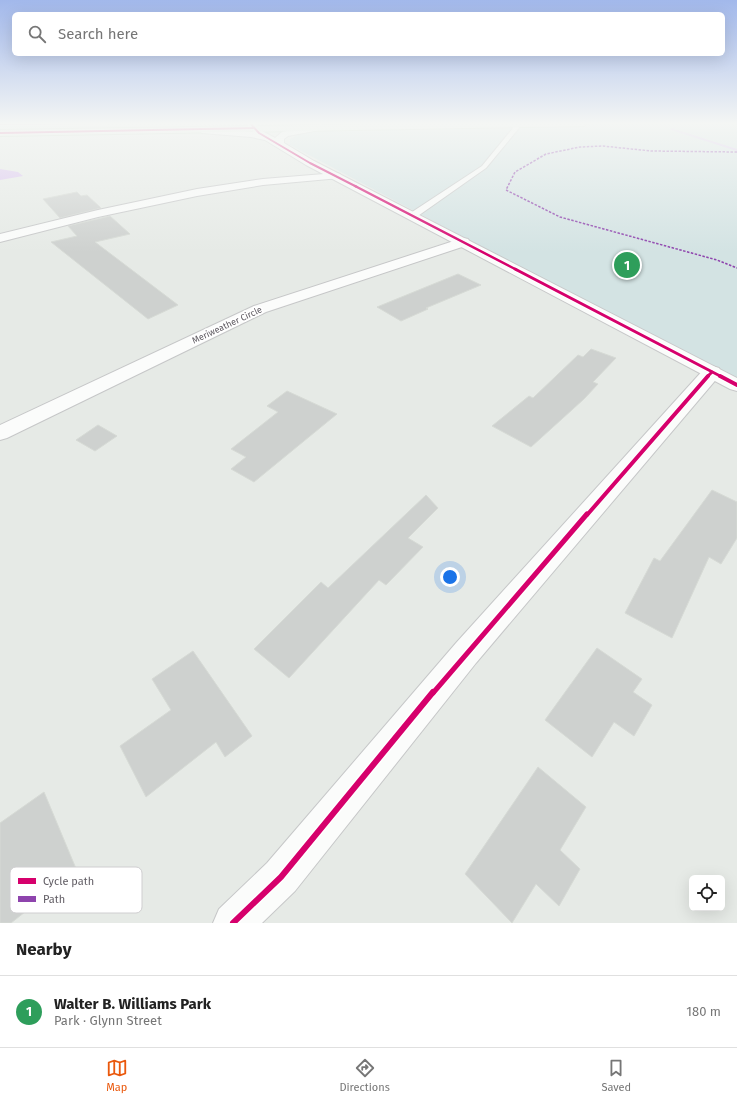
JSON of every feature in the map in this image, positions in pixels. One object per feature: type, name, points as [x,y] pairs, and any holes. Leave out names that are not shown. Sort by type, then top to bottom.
[{"type":"street","points":[[318,166],[737,386]]},
{"type":"street","points":[[0,238],[94,214],[191,194],[264,182],[336,176]]},
{"type":"street","name":"Meriweather Circle","points":[[0,434],[260,309],[463,242]]},
{"type":"street","points":[[232,923],[281,877],[466,653],[712,372]]},
{"type":"lane","points":[[412,216],[485,166]]},
{"type":"shaded area","points":[[330,166],[737,166],[737,382]]},
{"type":"shaded area","points":[[0,169],[18,172],[23,176],[0,180]]},
{"type":"building","points":[[77,192],[81,196],[87,195],[101,208],[60,218],[43,199]]},
{"type":"building","points":[[110,216],[130,234],[95,242],[178,305],[148,319],[51,242],[77,236],[68,226]]},
{"type":"building","points":[[458,274],[481,285],[426,308],[428,309],[401,321],[377,307]]},
{"type":"building","points":[[591,349],[616,358],[593,382],[598,384],[584,399],[531,447],[492,426],[529,396],[533,398],[578,355],[583,357]]},
{"type":"building","points":[[287,391],[337,414],[254,482],[231,469],[246,457],[231,449],[278,412],[267,406]]},
{"type":"building","points":[[98,425],[117,436],[95,451],[76,440]]},
{"type":"building","points":[[712,490],[737,502],[737,538],[721,564],[709,557],[672,638],[625,613],[654,558],[660,561]]},
{"type":"building","points":[[426,495],[438,508],[408,538],[423,547],[386,585],[379,580],[289,678],[254,649],[321,582],[328,588]]},
{"type":"building","points":[[597,648],[642,679],[633,692],[652,705],[634,736],[614,722],[592,757],[545,720]]},
{"type":"building","points":[[193,651],[252,736],[225,757],[216,742],[146,797],[120,746],[171,710],[152,679]]},
{"type":"building","points":[[538,767],[586,807],[560,850],[580,869],[559,906],[536,884],[512,923],[465,874]]},
{"type":"building","points":[[44,792],[75,867],[10,867],[10,913],[24,913],[11,923],[0,923],[0,823]]},
{"type":"marked path","points":[[525,166],[515,172],[506,190],[560,217],[717,260],[737,268]]},
{"type":"cycle path","points":[[316,166],[737,385]]},
{"type":"cycle path","points":[[233,923],[281,877],[466,653],[712,372]]},
{"type":"place","name":"Walter B. Williams Park","points":[[627,265]]}]
